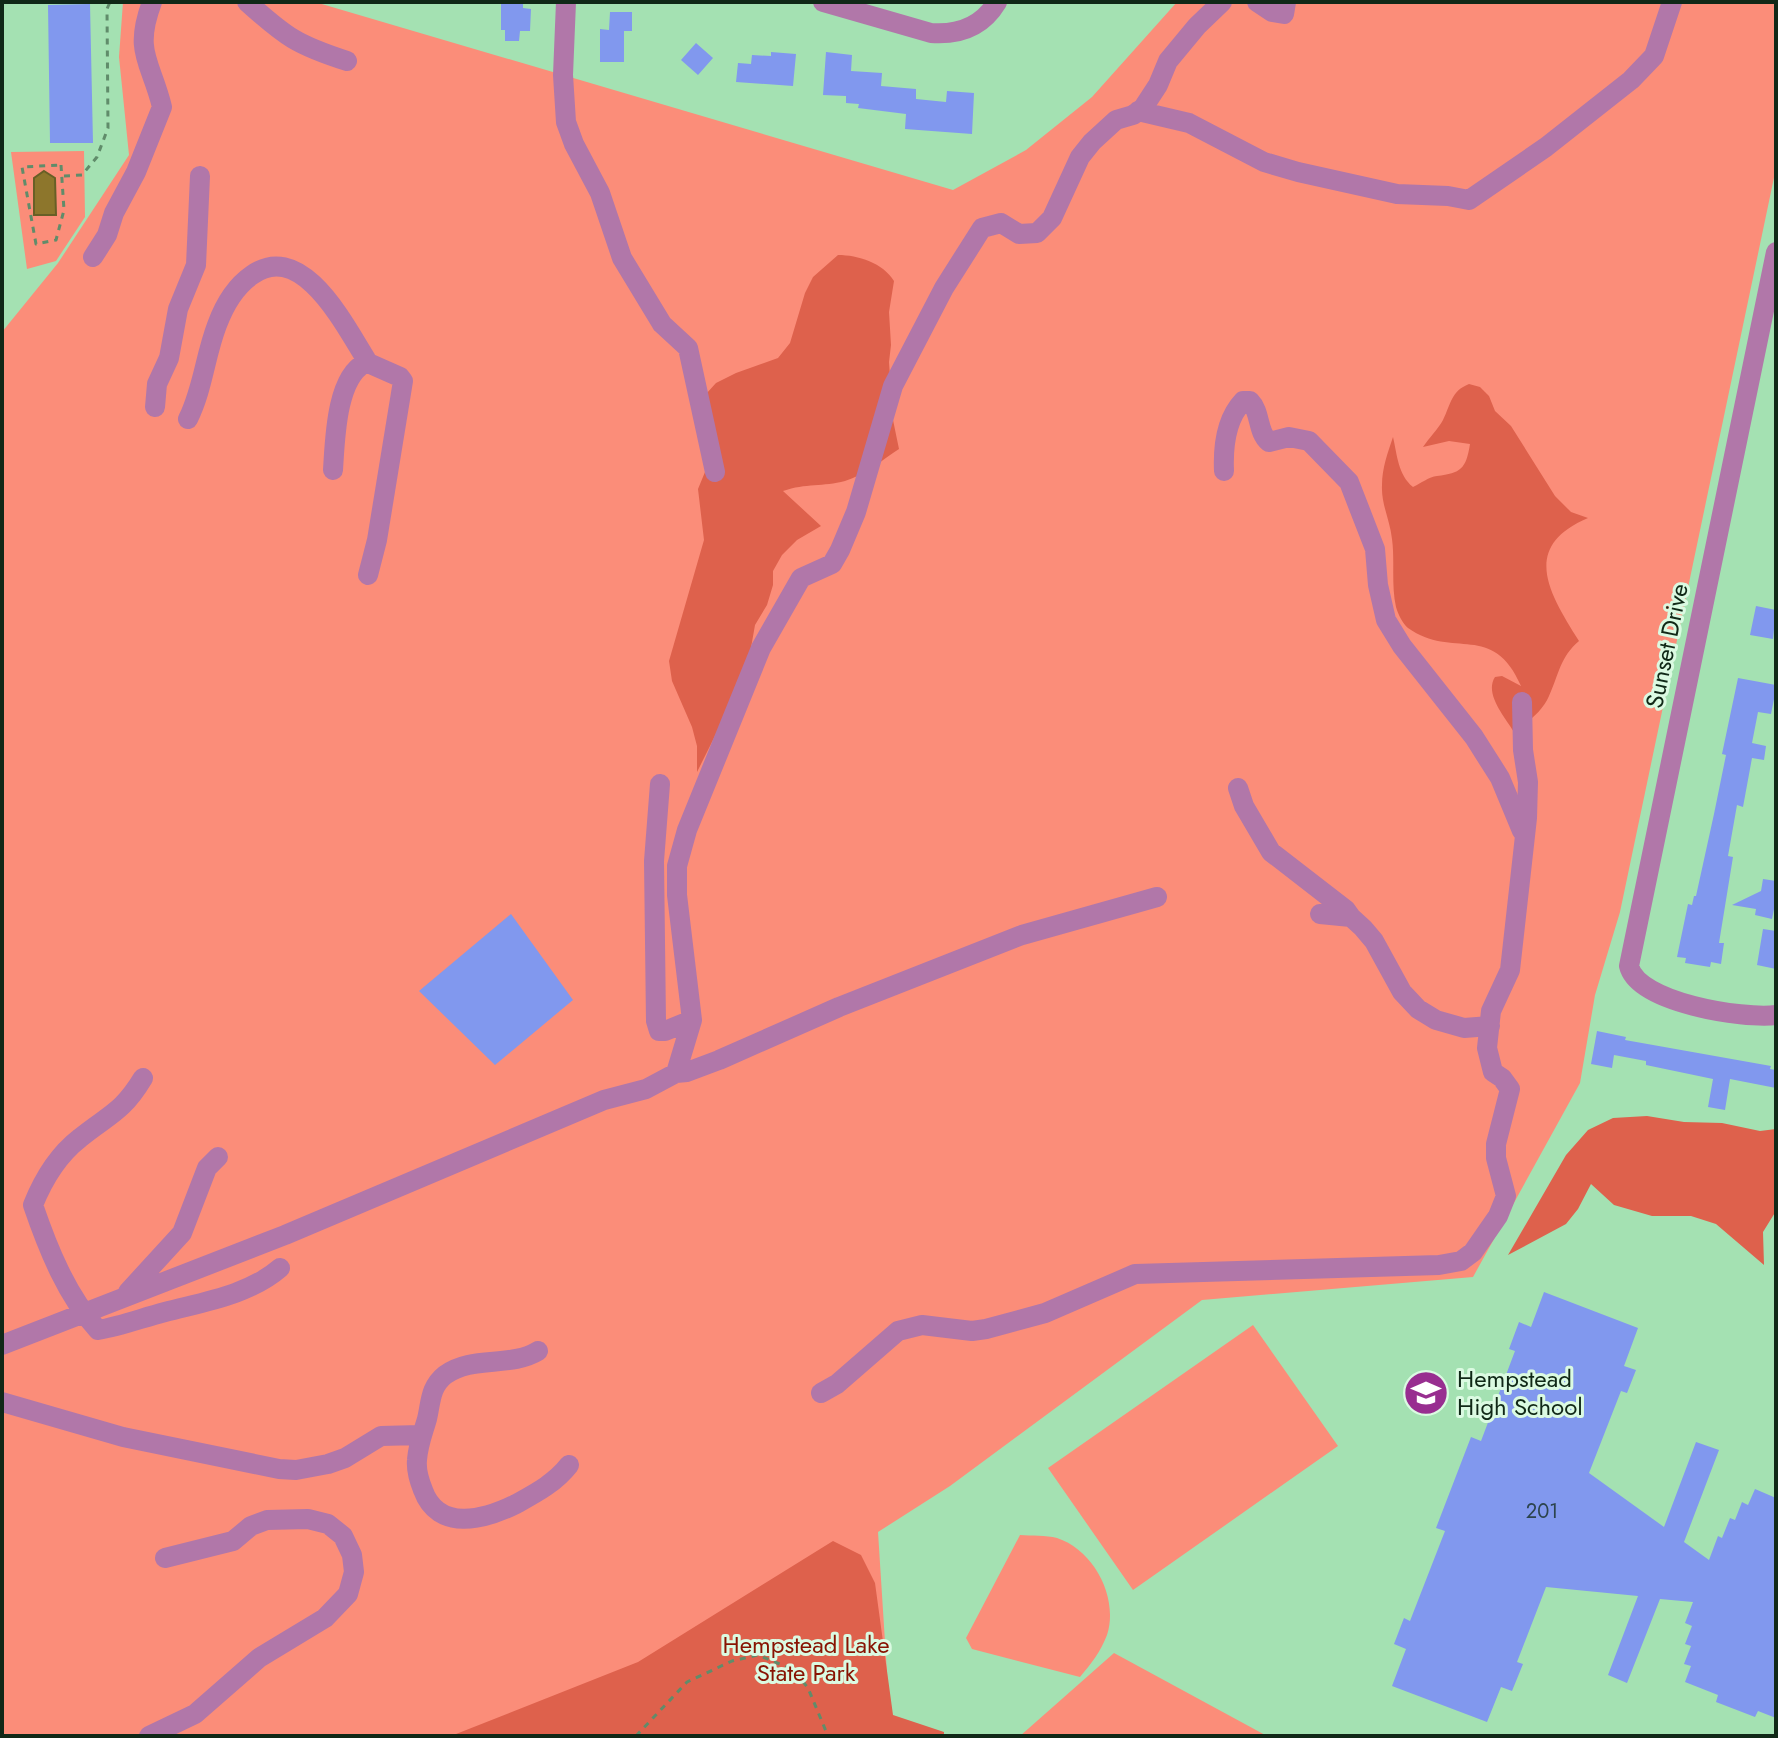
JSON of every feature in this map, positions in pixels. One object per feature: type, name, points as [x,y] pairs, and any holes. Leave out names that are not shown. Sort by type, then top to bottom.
[{"type":"street","points":[[93,257],[107,235],[114,213],[136,172],[162,107],[143,50],[144,27],[152,2]]},
{"type":"street","points":[[247,2],[283,35],[306,48],[347,61]]},
{"type":"street","points":[[566,2],[563,75],[566,122],[600,193],[622,258],[662,324],[688,348],[715,472]]},
{"type":"street","points":[[823,2],[931,33],[949,34],[980,21],[997,2]]},
{"type":"street","points":[[676,1073],[692,1020],[677,895],[677,866],[687,830],[761,648],[801,578],[832,564],[840,550],[856,512],[893,386],[913,344],[982,228],[1001,223],[1019,234],[1037,233],[1052,218],[1080,157],[1092,142],[1116,120],[1143,108],[1158,85],[1168,61],[1222,2]]},
{"type":"street","points":[[1257,2],[1272,12],[1284,14],[1286,2]]},
{"type":"street","points":[[1138,111],[1189,123],[1264,162],[1298,172],[1397,194],[1469,200],[1546,147],[1631,80],[1654,56],[1672,2]]},
{"type":"street","points":[[155,407],[157,384],[169,358],[178,309],[196,265],[200,176]]},
{"type":"street","name":"Sunset Drive","points":[[1776,252],[1770,310],[1629,966],[1631,975],[1658,996],[1750,1015],[1776,1015]]},
{"type":"street","points":[[188,419],[200,391],[217,325],[247,279],[268,266],[281,266],[319,290],[338,313],[366,362],[403,381],[377,540],[368,575]]},
{"type":"street","points":[[333,470],[344,393],[349,377],[366,362]]},
{"type":"street","points":[[1224,471],[1227,432],[1237,408],[1243,401],[1250,401],[1256,407],[1264,438],[1269,442],[1289,437],[1309,441],[1349,482],[1375,549],[1378,585],[1386,620],[1402,646],[1487,757],[1509,796],[1524,837]]},
{"type":"street","points":[[821,1393],[837,1384],[898,1331],[922,1325],[972,1331],[986,1329],[1045,1313],[1135,1274],[1379,1268],[1461,1261],[1486,1237],[1506,1196],[1496,1158],[1496,1144],[1510,1089],[1493,1072],[1487,1048],[1491,1011],[1510,970],[1524,837],[1528,782],[1523,750],[1522,702]]},
{"type":"street","points":[[660,784],[654,848],[653,983],[659,1031],[692,1020]]},
{"type":"street","points":[[1238,788],[1244,806],[1271,852],[1346,910],[1374,941],[1402,992],[1418,1009],[1436,1020],[1464,1028],[1490,1026]]},
{"type":"street","points":[[2,1345],[285,1235],[562,1117],[604,1100],[646,1089],[676,1073],[719,1060],[839,1007],[1022,935],[1157,897]]},
{"type":"street","points":[[1320,914],[1351,917]]},
{"type":"street","points":[[653,983],[686,977]]},
{"type":"street","points":[[143,1078],[121,1109],[80,1138],[63,1155],[38,1192],[33,1205],[65,1281],[84,1312],[98,1330],[113,1327],[230,1294],[266,1280],[280,1268]]},
{"type":"street","points":[[126,1295],[131,1285],[168,1251],[182,1233],[207,1168],[218,1157]]},
{"type":"street","points":[[538,1351],[527,1358],[474,1364],[447,1374],[437,1383],[420,1435],[416,1462],[425,1496],[434,1509],[456,1520],[482,1517],[541,1491],[569,1465]]},
{"type":"street","points":[[2,1402],[123,1437],[279,1469],[296,1470],[328,1464],[345,1458],[381,1436],[420,1435]]},
{"type":"street","points":[[149,1736],[195,1714],[259,1658],[325,1618],[348,1594],[354,1572],[352,1555],[343,1536],[328,1524],[308,1519],[267,1520],[251,1526],[233,1541],[165,1558]]},
{"type":"path","points":[[100,2],[107,9]]},
{"type":"path","points":[[64,176],[82,175],[97,157],[108,128],[107,9],[110,2]]},
{"type":"path","points":[[61,165],[64,176],[64,210],[56,240],[36,244],[22,167],[61,165]]},
{"type":"path","points":[[636,1736],[687,1682],[732,1661],[758,1655],[794,1670],[808,1688],[828,1736]]},
{"type":"green space","points":[[123,2],[315,2],[953,190],[1026,150],[1092,97],[1177,2],[1776,2],[1776,168],[1620,912],[1595,995],[1580,1083],[1473,1277],[1202,1300],[950,1486],[878,1532],[891,1736],[2,1736],[2,332],[58,263],[129,155],[119,57]]},
{"type":"green space","points":[[84,151],[85,217],[56,261],[27,269],[11,152]]},
{"type":"green space","points":[[838,255],[869,261],[883,269],[894,281],[889,312],[889,362],[893,420],[899,449],[852,478],[783,491],[821,526],[797,540],[782,555],[773,571],[773,585],[767,605],[755,625],[749,659],[697,772],[697,746],[672,681],[669,661],[704,540],[698,489],[705,472],[706,394],[716,383],[736,373],[778,358],[790,343],[813,277]]},
{"type":"green space","points":[[1469,384],[1480,387],[1489,396],[1495,411],[1511,426],[1555,496],[1571,512],[1588,518],[1567,530],[1554,543],[1547,557],[1551,589],[1579,641],[1564,660],[1543,707],[1514,732],[1492,691],[1495,677],[1502,676],[1521,686],[1510,666],[1498,654],[1485,648],[1425,637],[1404,624],[1396,607],[1392,539],[1382,492],[1384,466],[1393,437],[1401,470],[1413,487],[1457,471],[1467,459],[1470,444],[1449,441],[1423,447],[1443,420],[1455,394]]},
{"type":"green space","points":[[1647,1116],[1684,1122],[1722,1123],[1760,1131],[1776,1129],[1776,1211],[1763,1232],[1764,1265],[1716,1224],[1691,1216],[1652,1216],[1614,1205],[1591,1184],[1566,1224],[1508,1255],[1566,1155],[1588,1130],[1613,1118]]},
{"type":"green space","points":[[1253,1325],[1338,1446],[1133,1590],[1048,1468]]},
{"type":"green space","points":[[1020,1535],[1053,1537],[1070,1544],[1092,1564],[1106,1591],[1110,1621],[1107,1635],[1080,1677],[972,1649],[966,1638]]},
{"type":"green space","name":"Hempstead Lake State Park","points":[[833,1541],[861,1555],[875,1583],[893,1715],[944,1732],[944,1736],[451,1736],[638,1662]]},
{"type":"green space","points":[[1114,1653],[1267,1736],[1020,1736]]},
{"type":"shaded area","points":[[44,171],[55,178],[56,215],[34,215],[34,178]]},
{"type":"building","points":[[501,2],[523,2],[523,8],[531,9],[530,31],[520,31],[519,41],[505,41],[505,30],[501,30]]},
{"type":"building","points":[[90,4],[93,143],[50,143],[48,5]]},
{"type":"building","points":[[610,12],[632,12],[632,31],[624,31],[624,62],[600,62],[600,29],[609,30]]},
{"type":"building","points":[[696,43],[713,58],[698,75],[681,60]]},
{"type":"building","points":[[771,52],[796,54],[793,86],[736,82],[738,63],[751,64],[752,55],[771,56]]},
{"type":"building","points":[[826,52],[852,55],[851,71],[882,73],[881,86],[916,89],[916,99],[946,102],[947,91],[974,93],[972,134],[905,129],[906,114],[858,108],[859,104],[846,103],[846,96],[823,95]]},
{"type":"building","points":[[1756,606],[1776,610],[1773,639],[1750,635]]},
{"type":"building","points":[[1738,678],[1776,685],[1776,689],[1771,714],[1758,712],[1752,743],[1766,746],[1764,760],[1752,758],[1743,807],[1737,805],[1728,856],[1733,857],[1719,943],[1724,943],[1721,964],[1711,962],[1710,967],[1685,963],[1686,958],[1677,957],[1688,904],[1692,905],[1696,896],[1714,814],[1726,755],[1722,754]]},
{"type":"building","points":[[1763,879],[1776,881],[1772,919],[1755,915],[1756,909],[1732,905],[1761,891]]},
{"type":"building","points":[[511,914],[573,1000],[495,1065],[419,991]]},
{"type":"building","points":[[1763,929],[1776,931],[1776,969],[1757,965]]},
{"type":"building","points":[[1597,1031],[1626,1037],[1625,1040],[1771,1066],[1770,1069],[1776,1070],[1776,1088],[1730,1079],[1725,1110],[1708,1107],[1713,1079],[1614,1055],[1612,1068],[1591,1064]]},
{"type":"building","points":[[1544,1292],[1638,1328],[1624,1366],[1636,1370],[1627,1393],[1621,1391],[1589,1473],[1664,1527],[1696,1442],[1719,1450],[1684,1542],[1709,1560],[1718,1536],[1722,1538],[1730,1518],[1735,1520],[1742,1502],[1748,1505],[1755,1489],[1776,1498],[1776,1718],[1758,1711],[1755,1717],[1716,1702],[1718,1695],[1685,1682],[1691,1666],[1684,1664],[1691,1646],[1685,1644],[1692,1626],[1685,1623],[1693,1602],[1660,1599],[1627,1683],[1608,1675],[1638,1596],[1546,1587],[1517,1662],[1523,1664],[1512,1691],[1501,1687],[1487,1722],[1392,1686],[1406,1649],[1394,1644],[1404,1618],[1410,1621],[1445,1531],[1436,1528],[1471,1437],[1481,1441],[1515,1351],[1509,1349],[1519,1322],[1531,1327]]},
{"type":"place","name":"Hempstead High School","points":[[1426,1393]]}]
